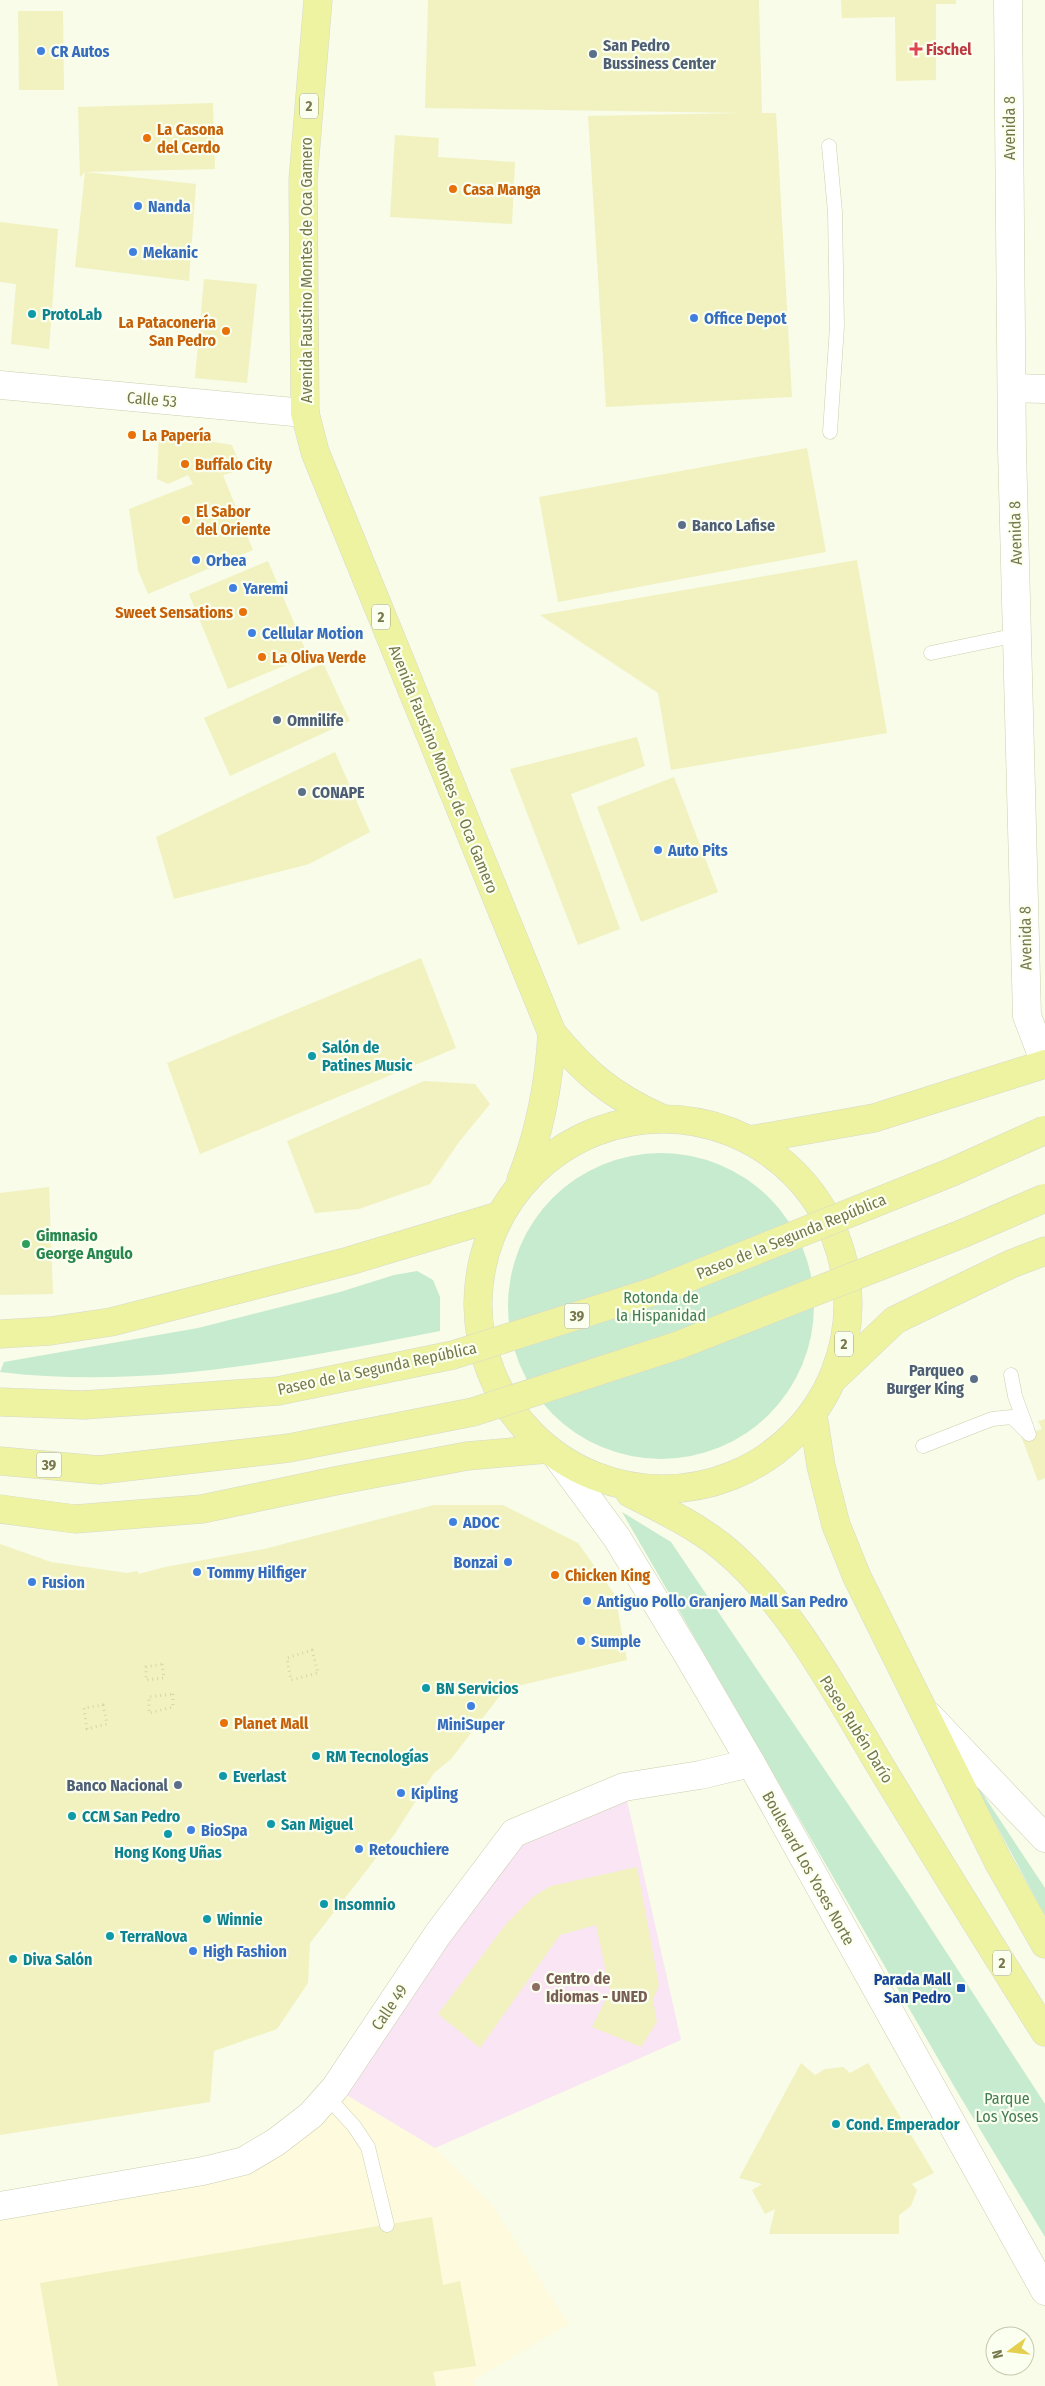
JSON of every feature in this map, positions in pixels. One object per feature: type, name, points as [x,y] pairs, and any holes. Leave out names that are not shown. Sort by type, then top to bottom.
[{"type":"highway","name":"Avenida Faustino Montes de Oca Gamero","points":[[318,0],[303,180],[305,413],[315,452],[329,491],[552,1033],[574,1060],[600,1084],[629,1104],[661,1118]]},
{"type":"highway","name":"Avenida Faustino Montes de Oca Gamero","points":[[518,1188],[544,1113],[550,1073],[552,1033]]},
{"type":"highway","points":[[750,1140],[874,1118],[1045,1063]]},
{"type":"highway","name":"2","points":[[661,1118],[692,1120],[722,1128],[750,1140],[783,1162],[810,1191],[830,1225],[844,1263],[848,1303],[845,1342],[832,1380],[812,1415],[773,1455],[722,1481],[667,1491],[610,1483],[551,1452],[512,1412],[488,1366],[478,1316],[482,1264],[499,1216],[518,1188],[547,1159],[582,1137],[620,1123],[661,1118]]},
{"type":"highway","name":"Paseo de la Segunda República","points":[[0,1402],[84,1405],[278,1391],[453,1355],[655,1291],[952,1172],[1045,1130]]},
{"type":"highway","name":"39","points":[[0,1461],[99,1470],[290,1448],[473,1412],[679,1345],[964,1233],[1045,1198]]},
{"type":"highway","points":[[0,1334],[50,1331],[111,1322],[349,1261],[499,1216]]},
{"type":"highway","points":[[832,1380],[895,1320],[1012,1264],[1045,1251]]},
{"type":"highway","points":[[812,1415],[821,1466],[836,1525],[857,1577],[999,1863],[1045,1944]]},
{"type":"highway","points":[[0,1509],[75,1520],[202,1509],[468,1456],[551,1452]]},
{"type":"highway","name":"Paseo Rubén Darío","points":[[610,1483],[680,1519],[720,1546],[755,1579],[783,1612],[835,1690],[958,1894],[1045,2032]]},
{"type":"street","name":"Avenida 8","points":[[1008,0],[1012,388],[1027,1016],[1045,1063]]},
{"type":"street","name":"Calle 53","points":[[0,385],[305,413]]},
{"type":"street","points":[[1012,388],[1045,388]]},
{"type":"street","name":"Boulevard Los Yoses Norte","points":[[551,1452],[617,1538],[750,1763],[1045,2291]]},
{"type":"street","points":[[923,1710],[1045,1838]]},
{"type":"street","name":"Calle 49","points":[[0,2206],[202,2171],[244,2161],[276,2142],[311,2116],[335,2088],[438,1934],[472,1886],[514,1834],[624,1787],[700,1775],[750,1763]]},
{"type":"lane","points":[[829,146],[835,212],[837,326],[830,432]]},
{"type":"lane","points":[[931,654],[1017,634]]},
{"type":"lane","points":[[923,1446],[992,1418],[1012,1417],[1029,1434],[1015,1396],[1010,1374]]},
{"type":"lane","points":[[311,2116],[333,2103],[354,2126],[368,2146],[387,2225]]},
{"type":"path","points":[[312,1650],[318,1674],[291,1680],[287,1658],[312,1650]]},
{"type":"path","points":[[162,1664],[164,1678],[146,1680],[146,1666],[162,1664]]},
{"type":"path","points":[[173,1694],[173,1708],[149,1714],[149,1697],[173,1694]]},
{"type":"path","points":[[103,1705],[106,1724],[87,1729],[84,1708],[103,1705]]},
{"type":"shaded area","name":"Centro de Idiomas - UNED","points":[[624,1787],[681,2040],[435,2148],[335,2088],[514,1833]]},
{"type":"shaded area","points":[[335,2088],[435,2148],[492,2205],[569,2324],[474,2380],[476,2386],[0,2386],[0,2206],[244,2161]]},
{"type":"green space","name":"Rotonda de la Hispanidad","points":[[661,1153],[691,1156],[719,1165],[746,1179],[769,1198],[788,1221],[802,1248],[811,1276],[814,1306],[811,1336],[802,1364],[788,1391],[769,1414],[746,1433],[719,1447],[691,1456],[661,1459],[631,1456],[603,1447],[576,1433],[553,1414],[534,1391],[520,1364],[511,1336],[508,1306],[511,1276],[520,1248],[534,1221],[553,1198],[576,1179],[603,1165],[631,1156]]},
{"type":"green space","points":[[417,1271],[433,1280],[440,1297],[440,1331],[331,1352],[221,1369],[110,1377],[55,1377],[0,1372],[4,1362],[198,1328],[340,1292],[394,1275]]},
{"type":"green space","name":"Parque Los Yoses","points":[[622,1512],[671,1542],[906,1890],[1045,2104],[1045,2237],[958,2093]]},
{"type":"green space","points":[[967,1770],[1045,1888],[1045,1916]]},
{"type":"building","points":[[428,0],[759,0],[762,113],[776,113],[792,397],[606,407],[588,116],[743,113],[425,108]]},
{"type":"building","name":"Fischel","points":[[841,0],[956,0],[956,4],[936,4],[936,80],[896,81],[895,17],[842,18]]},
{"type":"building","name":"CR Autos","points":[[18,11],[63,11],[64,90],[19,90]]},
{"type":"building","name":"La Casona del Cerdo","points":[[213,103],[215,169],[85,172],[80,177],[78,107]]},
{"type":"building","name":"Casa Manga","points":[[395,135],[439,138],[438,157],[515,162],[512,224],[390,217]]},
{"type":"building","points":[[85,172],[196,184],[189,281],[75,267]]},
{"type":"building","name":"ProtoLab","points":[[0,222],[58,229],[49,349],[11,344],[16,284],[0,282]]},
{"type":"building","name":"La Pataconería San Pedro","points":[[204,279],[257,284],[247,383],[195,378]]},
{"type":"building","points":[[159,433],[232,445],[242,470],[223,475],[253,550],[148,594],[138,570],[129,509],[193,484],[188,475],[168,484],[157,479]]},
{"type":"building","name":"Banco Lafise","points":[[807,448],[826,552],[558,602],[539,497]]},
{"type":"building","points":[[857,560],[887,733],[671,770],[658,693],[540,615]]},
{"type":"building","points":[[268,561],[308,656],[228,689],[189,594]]},
{"type":"building","name":"Omnilife","points":[[323,663],[350,721],[230,776],[204,718]]},
{"type":"building","points":[[637,737],[645,766],[571,794],[620,929],[578,945],[510,769]]},
{"type":"building","name":"CONAPE","points":[[335,752],[370,832],[309,864],[174,899],[156,837]]},
{"type":"building","name":"Auto Pits","points":[[674,777],[718,892],[641,922],[597,807]]},
{"type":"building","name":"Salón de Patines Music","points":[[421,958],[456,1048],[200,1154],[167,1063]]},
{"type":"building","points":[[424,1081],[475,1084],[490,1104],[459,1142],[430,1184],[359,1209],[315,1213],[287,1141]]},
{"type":"building","name":"Gimnasio George Angulo","points":[[49,1187],[53,1294],[0,1295],[0,1193]]},
{"type":"building","points":[[1045,1419],[1045,1478],[1038,1481],[1021,1436],[1042,1429],[1038,1421]]},
{"type":"building","points":[[434,1505],[503,1505],[578,1543],[615,1595],[627,1660],[505,1689],[451,1759],[434,1773],[394,1835],[310,1943],[308,1983],[277,2029],[214,2051],[210,2102],[0,2135],[0,1544],[51,1562],[127,1573],[138,1571],[138,1574],[165,1567],[264,1549]]},
{"type":"building","points":[[637,1867],[659,1985],[653,2000],[657,2022],[641,2047],[592,2027],[610,1991],[596,1925],[560,1935],[480,2048],[438,2014],[506,1924],[534,1896],[551,1886]]},
{"type":"building","name":"Cond. Emperador","points":[[801,2063],[815,2075],[825,2069],[843,2067],[850,2073],[868,2063],[934,2173],[912,2184],[917,2190],[911,2206],[899,2215],[899,2234],[769,2234],[775,2209],[765,2214],[752,2190],[762,2184],[739,2178]]},
{"type":"building","points":[[432,2217],[443,2285],[460,2281],[476,2366],[433,2372],[436,2386],[58,2386],[40,2283]]},
{"type":"place","name":"Fischel","points":[[916,49]]},
{"type":"place","name":"CR Autos","points":[[41,51]]},
{"type":"place","name":"San Pedro Bussiness Center","points":[[593,54]]},
{"type":"place","name":"La Casona del Cerdo","points":[[147,138]]},
{"type":"place","name":"Casa Manga","points":[[453,189]]},
{"type":"place","name":"Nanda","points":[[138,206]]},
{"type":"place","name":"Mekanic","points":[[133,252]]},
{"type":"place","name":"ProtoLab","points":[[32,314]]},
{"type":"place","name":"Office Depot","points":[[694,318]]},
{"type":"place","name":"La Pataconería San Pedro","points":[[226,331]]},
{"type":"place","name":"La Papería","points":[[132,435]]},
{"type":"place","name":"Buffalo City","points":[[185,464]]},
{"type":"place","name":"El Sabor del Oriente","points":[[186,520]]},
{"type":"place","name":"Banco Lafise","points":[[682,525]]},
{"type":"place","name":"Orbea","points":[[196,560]]},
{"type":"place","name":"Yaremi","points":[[233,588]]},
{"type":"place","name":"Sweet Sensations","points":[[243,612]]},
{"type":"place","name":"Cellular Motion","points":[[252,633]]},
{"type":"place","name":"La Oliva Verde","points":[[262,657]]},
{"type":"place","name":"Omnilife","points":[[277,720]]},
{"type":"place","name":"CONAPE","points":[[302,792]]},
{"type":"place","name":"Auto Pits","points":[[658,850]]},
{"type":"place","name":"Salón de Patines Music","points":[[312,1056]]},
{"type":"place","name":"Gimnasio George Angulo","points":[[26,1244]]},
{"type":"place","name":"Parqueo Burger King","points":[[974,1379]]},
{"type":"place","name":"ADOC","points":[[453,1522]]},
{"type":"place","name":"Bonzai","points":[[508,1562]]},
{"type":"place","name":"Tommy Hilfiger","points":[[197,1572]]},
{"type":"place","name":"Chicken King","points":[[555,1575]]},
{"type":"place","name":"Fusion","points":[[32,1582]]},
{"type":"place","name":"Antiguo Pollo Granjero Mall San Pedro","points":[[587,1601]]},
{"type":"place","name":"Sumple","points":[[581,1641]]},
{"type":"place","name":"BN Servicios","points":[[426,1688]]},
{"type":"place","name":"MiniSuper","points":[[471,1706]]},
{"type":"place","name":"Planet Mall","points":[[224,1723]]},
{"type":"place","name":"RM Tecnologías","points":[[316,1756]]},
{"type":"place","name":"Everlast","points":[[223,1776]]},
{"type":"place","name":"Banco Nacional","points":[[178,1785]]},
{"type":"place","name":"Kipling","points":[[401,1793]]},
{"type":"place","name":"CCM San Pedro","points":[[72,1816]]},
{"type":"place","name":"San Miguel","points":[[271,1824]]},
{"type":"place","name":"BioSpa","points":[[191,1830]]},
{"type":"place","name":"Hong Kong Uñas","points":[[168,1834]]},
{"type":"place","name":"Retouchiere","points":[[359,1849]]},
{"type":"place","name":"Insomnio","points":[[324,1904]]},
{"type":"place","name":"Winnie","points":[[207,1919]]},
{"type":"place","name":"TerraNova","points":[[110,1936]]},
{"type":"place","name":"High Fashion","points":[[193,1951]]},
{"type":"place","name":"Diva Salón","points":[[13,1959]]},
{"type":"place","name":"Centro de Idiomas - UNED","points":[[536,1987]]},
{"type":"place","name":"Parada Mall San Pedro","points":[[961,1988]]},
{"type":"place","name":"Cond. Emperador","points":[[836,2124]]}]
